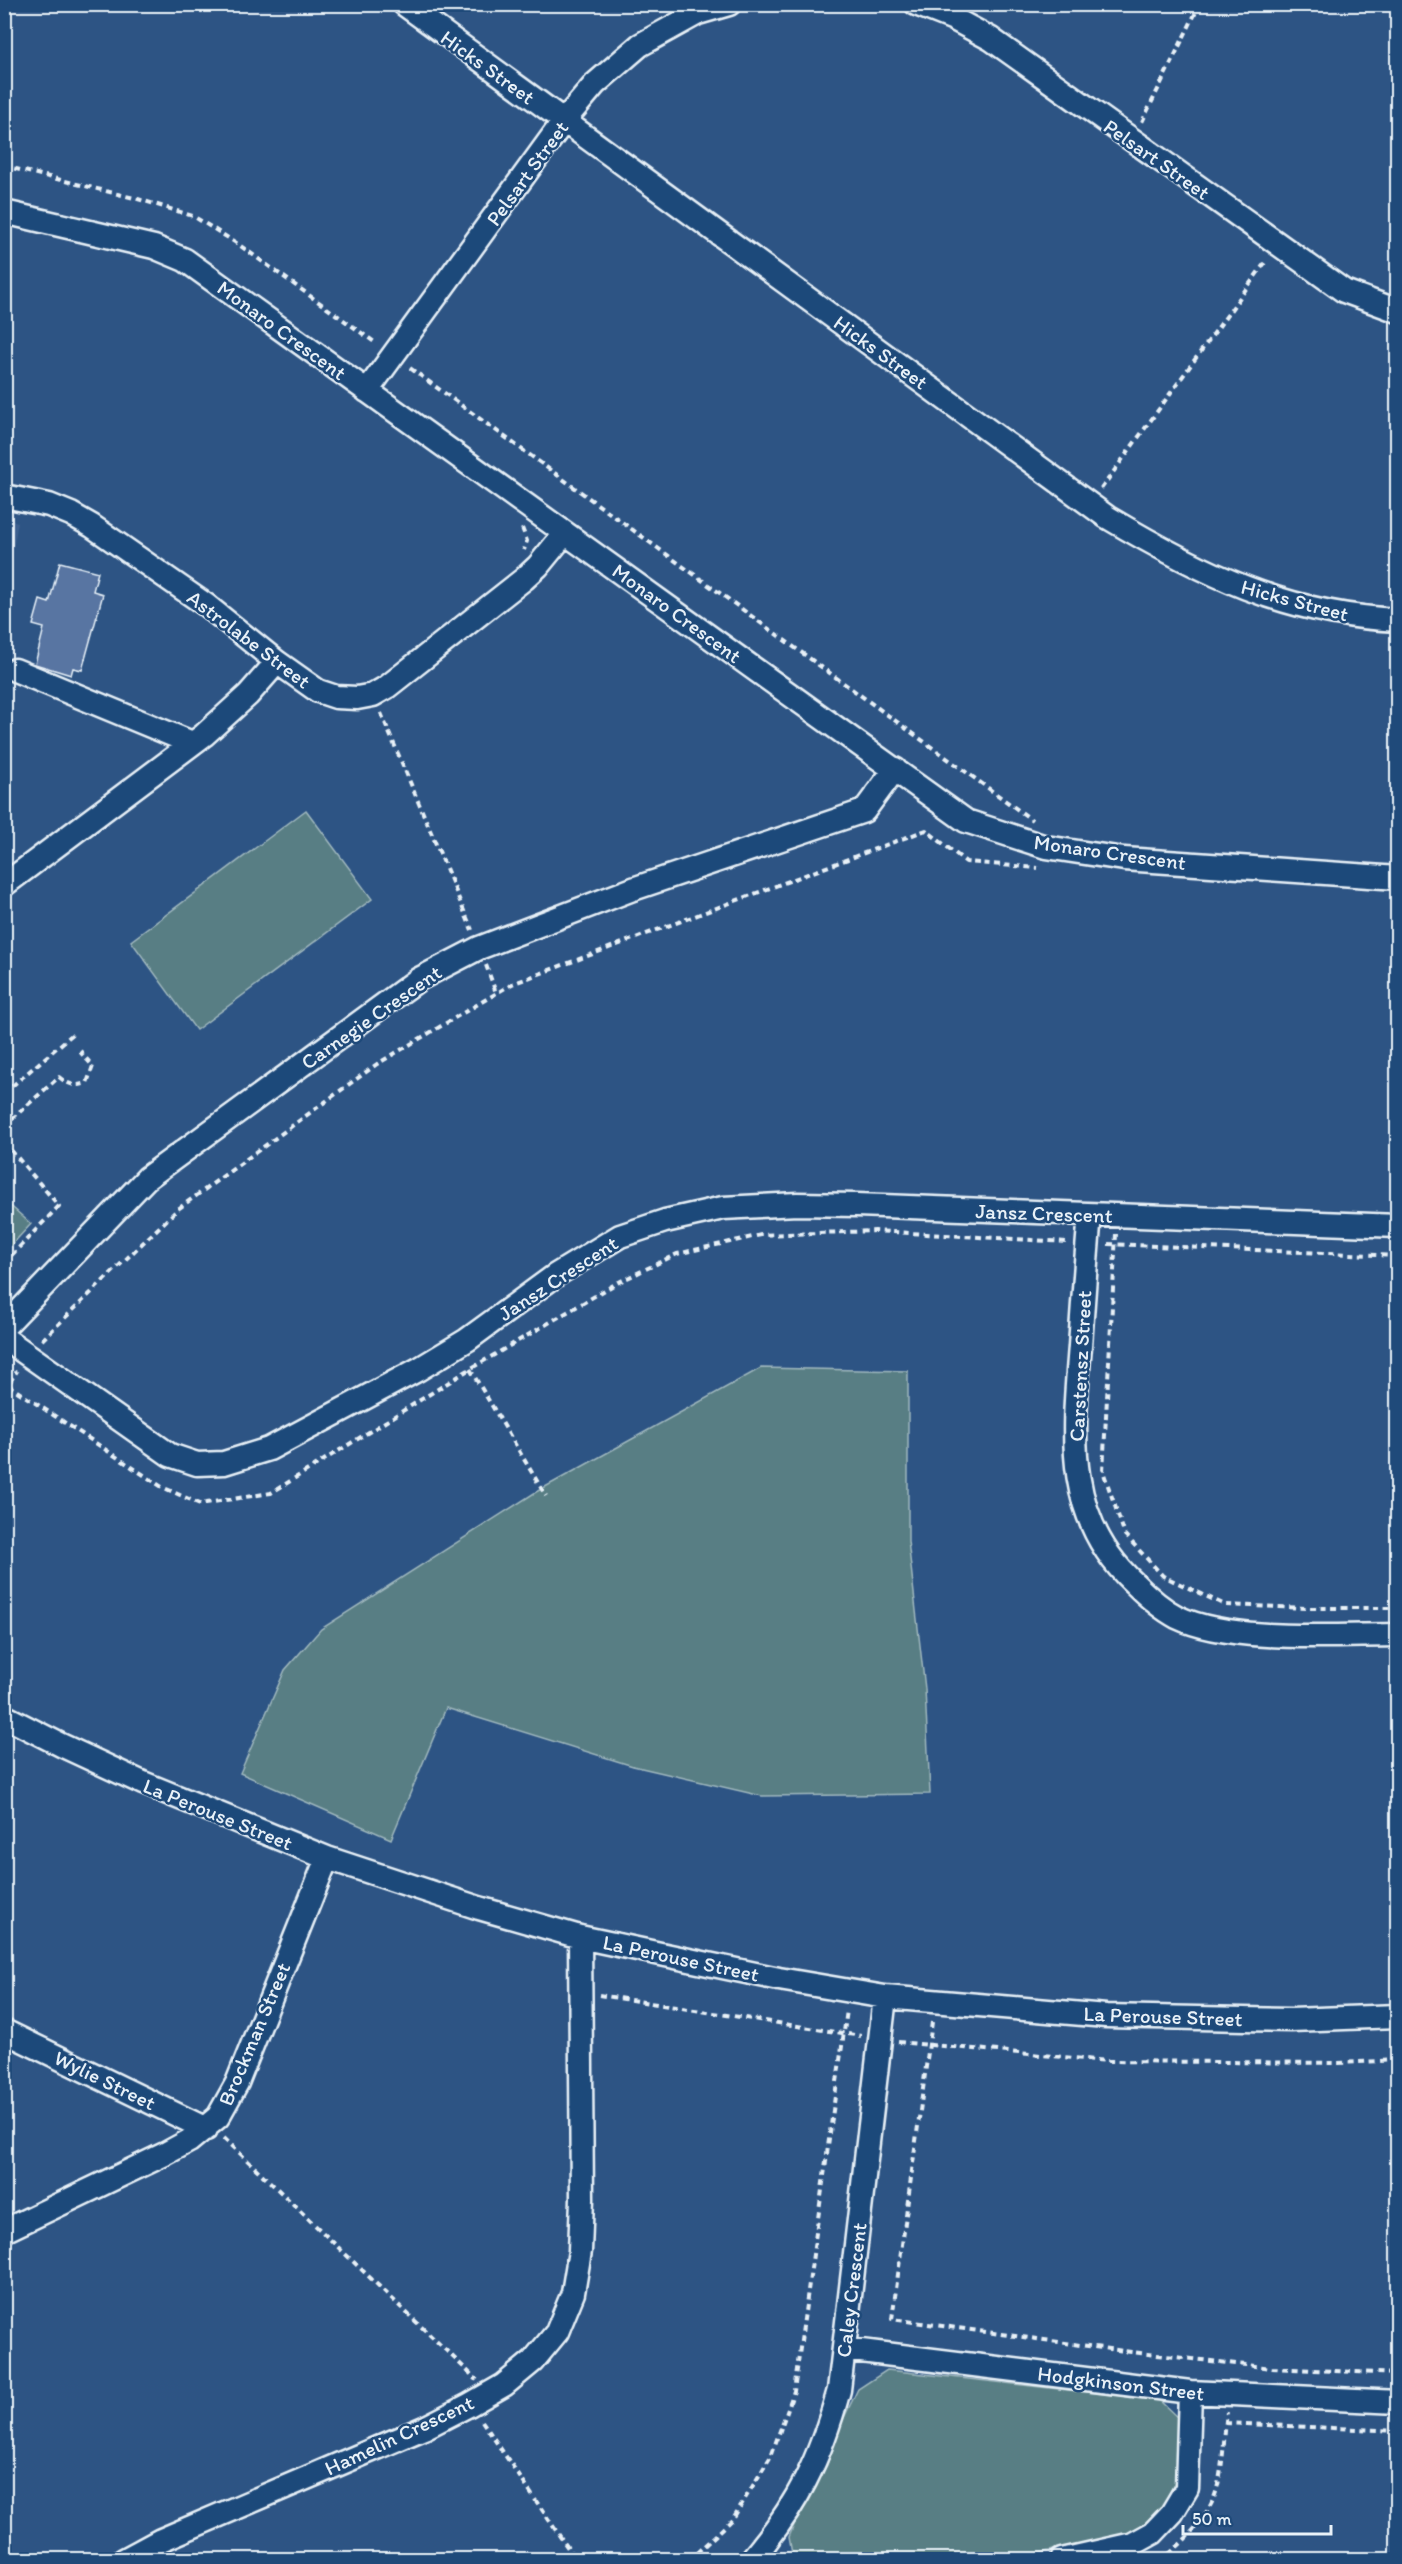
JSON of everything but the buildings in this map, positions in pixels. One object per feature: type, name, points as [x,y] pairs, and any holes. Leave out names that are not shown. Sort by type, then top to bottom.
[{"type":"street","name":"Hicks Street","points":[[404,4],[1090,504],[1161,549],[1215,576],[1267,597],[1320,610],[1374,619],[1398,620]]},
{"type":"street","name":"Pelsart Street","points":[[367,391],[563,122],[595,84],[640,45],[698,13],[729,4]]},
{"type":"street","name":"Pelsart Street","points":[[916,4],[954,19],[991,39],[1344,291],[1398,311]]},
{"type":"street","name":"Monaro Crescent","points":[[4,212],[154,247],[185,260],[966,820],[1046,847],[1136,860],[1398,878]]},
{"type":"street","name":"Astrolabe Street","points":[[4,496],[50,505],[85,522],[206,605],[251,644],[318,691],[329,695],[357,698],[373,695]]},
{"type":"street","points":[[373,695],[399,678],[502,598],[538,566],[565,533]]},
{"type":"street","points":[[4,885],[192,743],[248,695],[277,662]]},
{"type":"street","points":[[15,670],[192,743]]},
{"type":"street","name":"Carnegie Crescent","points":[[4,1327],[147,1178],[419,979],[479,948],[633,889],[864,812],[895,769]]},
{"type":"street","name":"Jansz Crescent","points":[[4,1338],[170,1455],[197,1464],[224,1463],[269,1449],[419,1369],[467,1340],[556,1275],[620,1236],[665,1221],[723,1208],[797,1204],[1398,1226]]},
{"type":"street","name":"Carstensz Street","points":[[1090,1215],[1073,1431],[1077,1476],[1091,1524],[1117,1567],[1145,1593],[1177,1617],[1218,1629],[1268,1635],[1398,1635]]},
{"type":"street","name":"La Perouse Street","points":[[4,1716],[143,1783],[327,1858],[479,1908],[580,1937],[779,1979],[885,1997],[1127,2017],[1291,2020],[1398,2016]]},
{"type":"street","name":"Brockman Street","points":[[4,2231],[165,2154],[208,2127],[218,2117],[237,2083],[327,1858]]},
{"type":"street","name":"Hamelin Crescent","points":[[124,2559],[160,2540],[424,2428],[511,2379],[539,2354],[557,2332],[573,2293],[580,2252],[589,1993],[580,1937]]},
{"type":"street","name":"Caley Crescent","points":[[756,2558],[811,2474],[831,2421],[839,2390],[885,1997]]},
{"type":"street","name":"Wylie Street","points":[[4,2031],[208,2127]]},
{"type":"street","name":"Hodgkinson Street","points":[[845,2349],[1190,2392],[1398,2402]]},
{"type":"street","points":[[1062,2559],[1133,2544],[1153,2533],[1172,2513],[1187,2488],[1190,2392]]},
{"type":"path","points":[[1132,141],[1200,4]]},
{"type":"path","points":[[4,166],[138,198],[193,216],[238,244],[1039,824]]},
{"type":"path","points":[[1090,504],[1278,245]]},
{"type":"path","points":[[518,521],[527,541],[521,560]]},
{"type":"path","points":[[373,695],[496,993]]},
{"type":"path","points":[[4,1391],[28,1353],[178,1209],[377,1064],[512,984],[926,830],[966,862],[1048,869]]},
{"type":"path","points":[[4,1093],[74,1033]]},
{"type":"path","points":[[4,1126],[59,1077],[67,1083],[78,1086],[87,1083],[93,1066],[81,1053],[86,1048]]},
{"type":"path","points":[[4,1142],[59,1206],[4,1263]]},
{"type":"path","points":[[1117,1216],[1102,1471],[1125,1535],[1163,1576],[1225,1605],[1398,1608]]},
{"type":"path","points":[[8,1385],[162,1487],[200,1504],[271,1493],[617,1282],[677,1254],[761,1235],[875,1231],[1088,1244],[1398,1256]]},
{"type":"path","points":[[470,1370],[546,1496]]},
{"type":"path","points":[[689,2559],[732,2520],[771,2456],[794,2391],[850,1991]]},
{"type":"path","points":[[589,1993],[598,2006]]},
{"type":"path","points":[[589,1993],[880,2040],[1107,2061],[1339,2063],[1398,2060]]},
{"type":"path","points":[[935,2001],[892,2319],[1131,2352],[1272,2368],[1398,2374]]},
{"type":"path","points":[[208,2127],[490,2392]]},
{"type":"path","points":[[476,2420],[480,2418],[576,2559]]},
{"type":"path","points":[[1225,2423],[1398,2431]]},
{"type":"shaded area","points":[[4,518],[18,522],[5,593]]},
{"type":"green space","points":[[306,810],[372,899],[196,1030],[131,941]]},
{"type":"green space","points":[[5,1201],[31,1224],[4,1252]]},
{"type":"green space","points":[[761,1368],[908,1371],[908,1541],[925,1689],[930,1794],[762,1796],[633,1766],[446,1708],[391,1839],[240,1773],[285,1670],[321,1629],[536,1492]]},
{"type":"green space","points":[[887,2370],[1159,2400],[1180,2420],[1175,2482],[1160,2511],[1134,2532],[1009,2560],[793,2559],[789,2537],[800,2511],[827,2465],[839,2428],[858,2389]]}]
